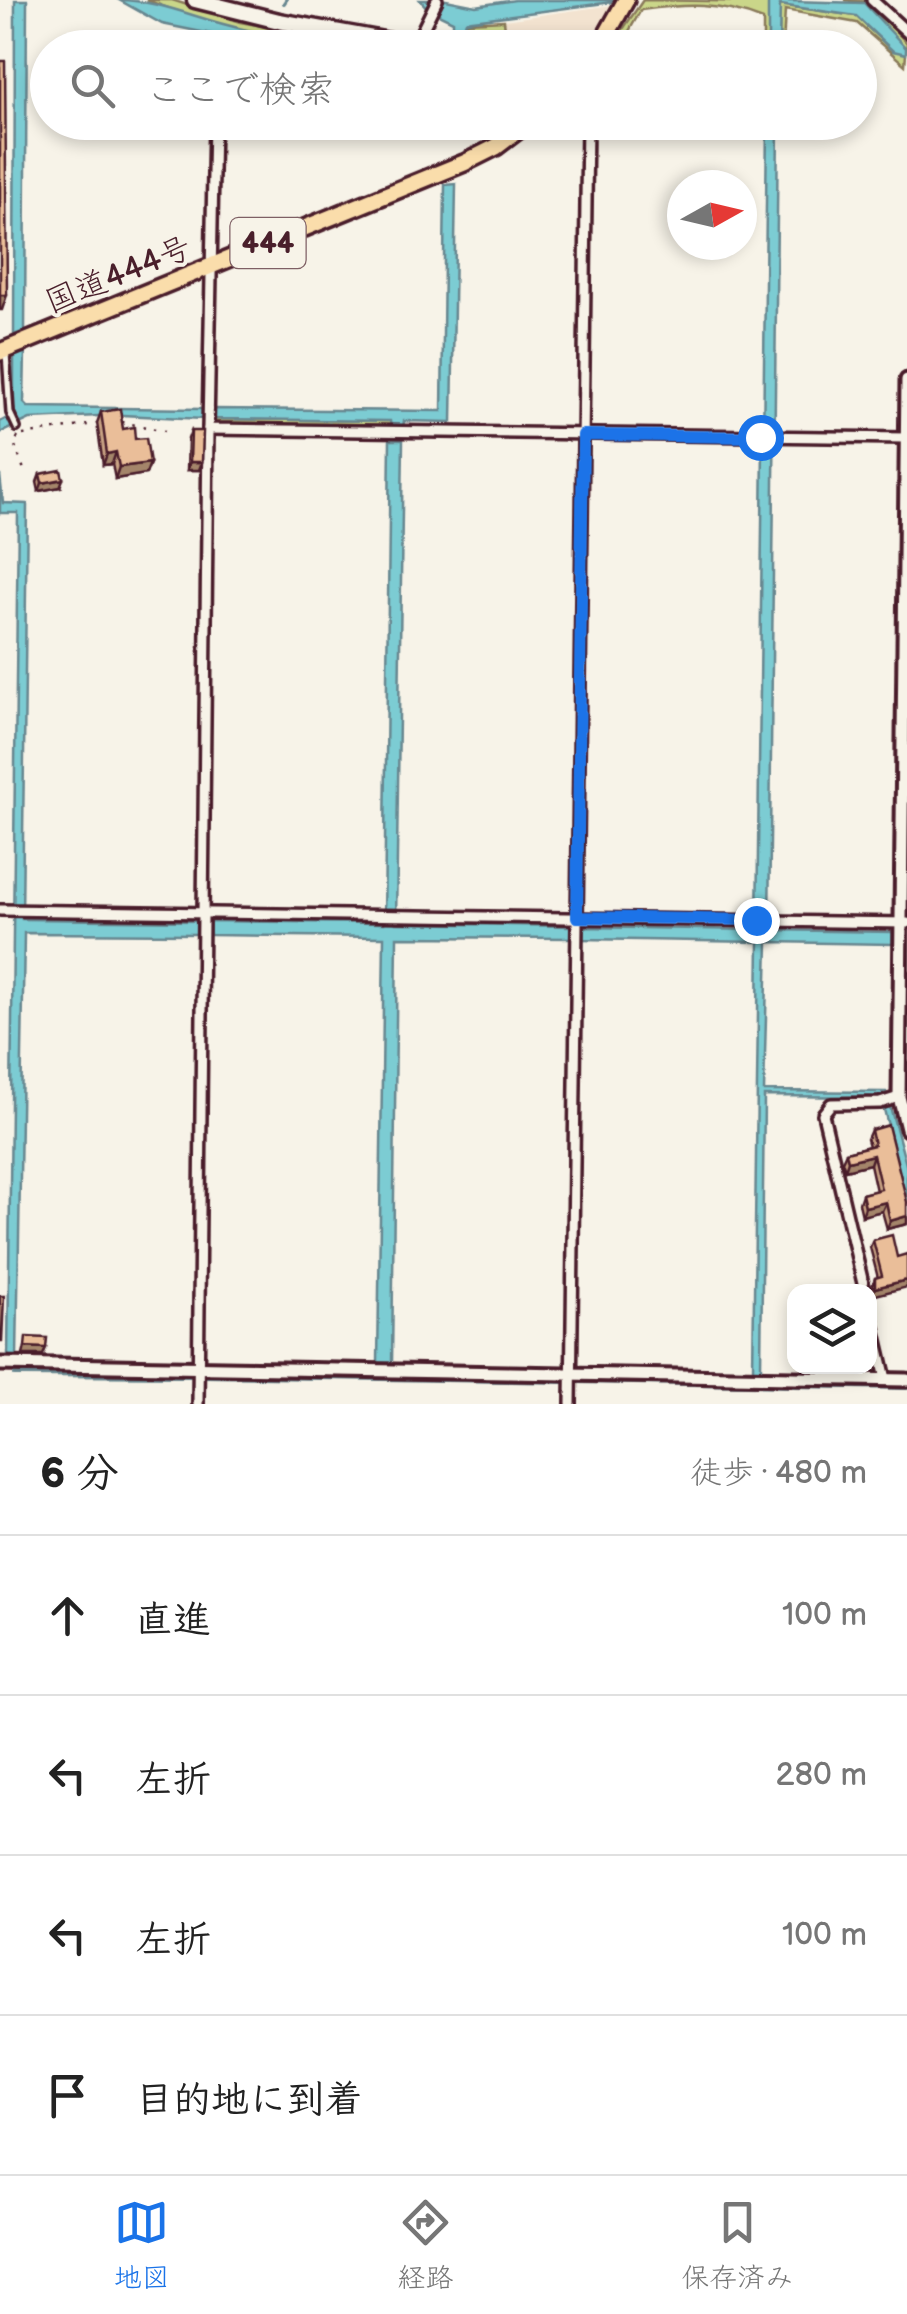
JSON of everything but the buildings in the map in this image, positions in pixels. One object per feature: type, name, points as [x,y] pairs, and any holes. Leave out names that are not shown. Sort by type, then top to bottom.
[{"type":"highway","points":[[610,30],[626,0]]},
{"type":"highway","name":"国道444号","points":[[3,351],[464,164],[505,140]]},
{"type":"main road","points":[[195,0],[330,30]]},
{"type":"street","points":[[426,30],[436,0]]},
{"type":"street","points":[[872,0],[907,32]]},
{"type":"street","points":[[198,1404],[214,140]]},
{"type":"street","points":[[571,1404],[587,140]]},
{"type":"street","points":[[907,380],[904,922],[890,1100],[907,1129]]},
{"type":"street","points":[[208,429],[906,438]]},
{"type":"street","points":[[4,910],[904,922]]},
{"type":"street","points":[[863,1284],[823,1114],[830,1104],[890,1100]]},
{"type":"street","points":[[877,1341],[886,1379]]},
{"type":"street","points":[[0,1364],[907,1380]]},
{"type":"lane","points":[[3,351],[10,414],[18,432]]},
{"type":"path","points":[[118,421],[165,430]]},
{"type":"path","points":[[26,475],[14,443],[18,432],[102,423]]},
{"type":"shaded area","points":[[613,5],[596,30],[505,30],[504,20]]},
{"type":"green space","points":[[146,0],[172,0],[240,22],[286,30],[246,30]]},
{"type":"green space","points":[[643,0],[769,2],[768,30],[763,30],[763,20],[732,10],[688,6],[641,10],[630,30],[622,30]]},
{"type":"green space","points":[[845,0],[866,1],[907,43],[905,65],[877,40],[877,36],[893,51],[864,3]]},
{"type":"green space","points":[[779,5],[856,16],[871,30],[857,23],[785,10],[784,30],[779,30]]},
{"type":"green space","points":[[504,20],[505,30],[465,30],[467,22]]},
{"type":"green space","points":[[214,419],[391,421],[391,428],[215,424]]},
{"type":"water","points":[[15,0],[27,0],[25,331],[14,335]]},
{"type":"water","points":[[119,0],[160,6],[247,30],[192,30],[162,24]]},
{"type":"water","points":[[420,0],[476,6],[515,0],[628,0],[466,21],[462,30],[453,30],[453,21],[428,9]]},
{"type":"water","points":[[751,0],[864,3],[906,48],[906,54],[893,51],[877,36],[877,30],[871,30],[856,16],[780,5],[779,30],[768,30],[768,3]]},
{"type":"water","points":[[767,140],[778,140],[769,930],[893,932],[893,944],[768,942],[764,1091],[886,1092],[907,1168],[907,1203],[881,1097],[764,1096],[761,1369],[753,1369],[759,942],[582,939],[582,927],[757,930]]},
{"type":"water","points":[[456,184],[452,422],[404,421],[403,428],[391,428],[390,421],[214,419],[214,409],[442,411],[445,185]]},
{"type":"water","points":[[25,350],[24,403],[28,407],[203,409],[203,419],[122,415],[30,419],[0,433],[0,422],[14,414],[14,355]]},
{"type":"water","points":[[390,440],[403,440],[396,923],[573,926],[572,938],[397,937],[392,1363],[378,1363],[384,937],[210,935],[209,921],[384,923]]},
{"type":"water","points":[[0,475],[3,503],[27,504],[22,919],[200,921],[199,934],[24,933],[17,1357],[8,1357],[18,513],[0,513]]},
{"type":"waterway","points":[[15,1375],[191,1376]]},
{"type":"waterway","points":[[204,1376],[566,1382]]},
{"type":"waterway","points":[[577,1382],[907,1388]]},
{"type":"route","points":[[756,920],[577,917],[583,435],[760,437]]}]
